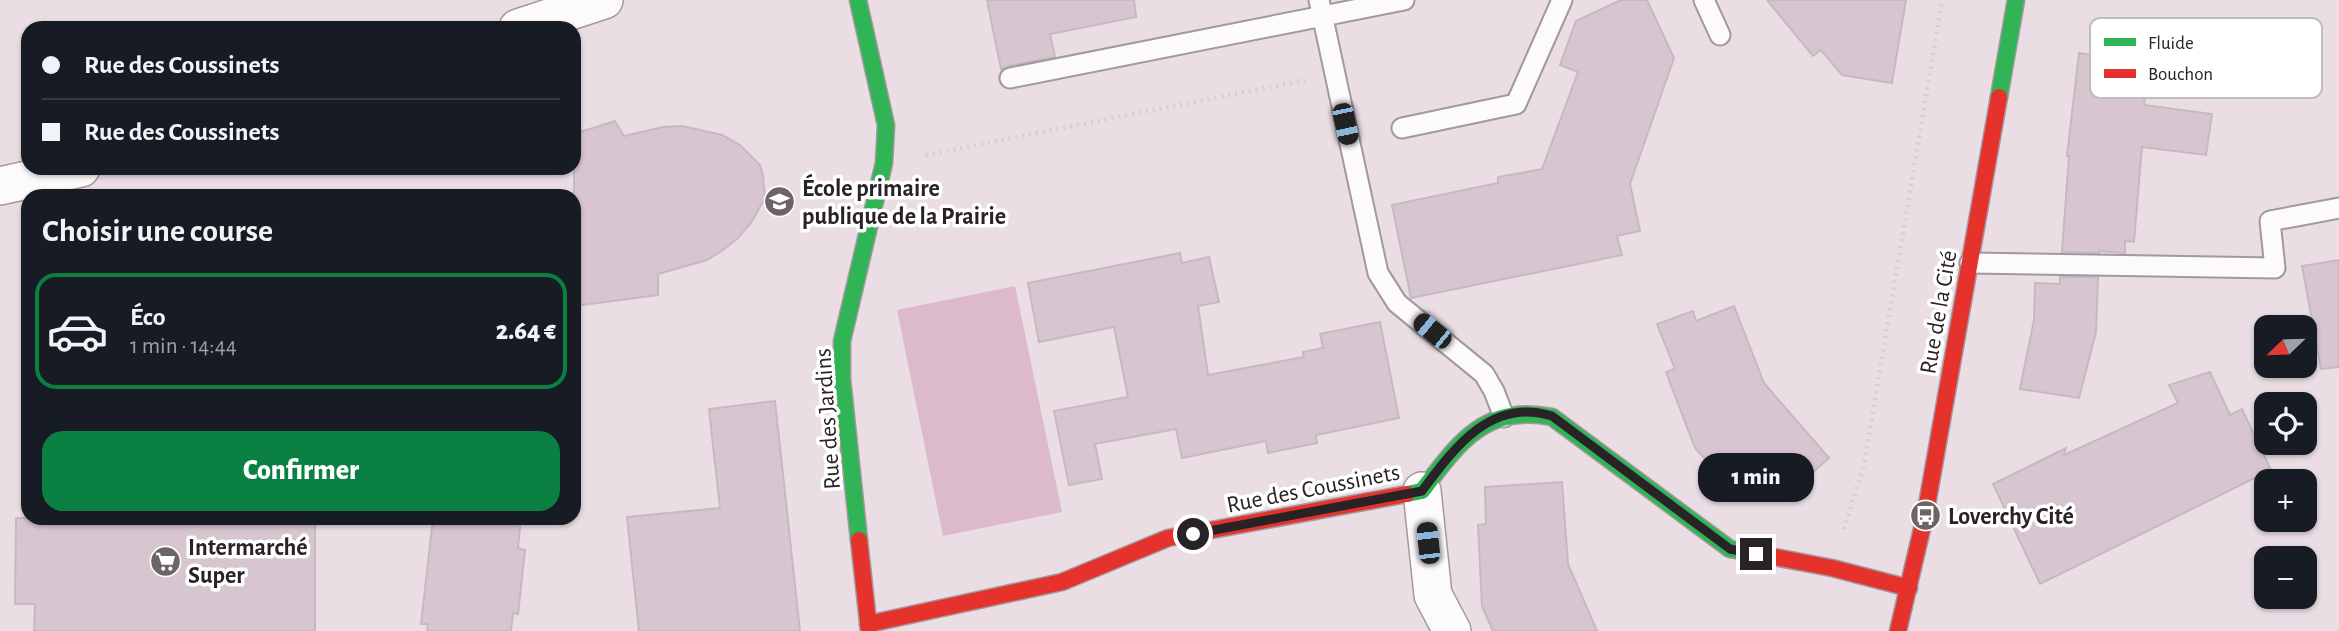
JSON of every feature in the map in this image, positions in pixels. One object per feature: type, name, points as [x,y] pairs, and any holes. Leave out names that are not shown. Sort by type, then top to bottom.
[{"type":"street","name":"Rue des Jardins","points":[[858,0],[886,125],[884,163],[842,341],[842,379],[869,628]]},
{"type":"street","name":"Rue de la Cité","points":[[1898,631],[1925,516],[2016,0]]},
{"type":"street","points":[[539,21],[598,1]]},
{"type":"street","points":[[0,187],[51,175]]},
{"type":"street","name":"Rue des Coussinets","points":[[869,628],[1062,582],[1168,538],[1422,491],[1469,434],[1490,420],[1537,412],[1552,416],[1730,549],[1832,568],[1909,588]]},
{"type":"street","points":[[1422,491],[1433,595],[1452,631]]},
{"type":"lane","points":[[1010,78],[1321,7],[1404,0]]},
{"type":"lane","points":[[1402,128],[1516,104],[1562,0]]},
{"type":"lane","points":[[1704,0],[1720,35]]},
{"type":"lane","points":[[1321,7],[1378,274],[1397,303],[1483,374],[1494,391],[1504,417]]},
{"type":"lane","points":[[1970,263],[2275,268],[2270,221],[2339,208]]},
{"type":"path","points":[[1832,568],[1864,465],[1942,0]]},
{"type":"path","points":[[884,163],[1335,74]]},
{"type":"shaded area","points":[[1015,286],[1062,512],[943,536],[897,310]]},
{"type":"building","points":[[987,0],[1134,0],[1136,17],[1050,34],[1055,57],[1001,69]]},
{"type":"building","points":[[1621,0],[1647,0],[1674,58],[1630,184],[1640,231],[1617,236],[1622,255],[1411,298],[1392,205],[1498,183],[1498,177],[1542,169],[1578,72],[1560,65],[1576,21]]},
{"type":"building","points":[[1767,0],[1906,0],[1892,83],[1842,75],[1821,50],[1813,56]]},
{"type":"building","points":[[2079,53],[2090,55],[2090,98],[2145,98],[2144,105],[2212,114],[2206,155],[2142,147],[2134,242],[2125,241],[2125,253],[2062,252],[2067,156]]},
{"type":"building","points":[[615,121],[624,136],[663,127],[683,126],[722,135],[740,145],[760,165],[765,198],[751,223],[723,250],[707,260],[658,274],[658,295],[581,305],[581,189],[574,189],[574,175],[581,175],[581,132]]},
{"type":"building","points":[[1180,253],[1182,263],[1209,257],[1219,302],[1198,306],[1208,375],[1304,357],[1303,352],[1323,348],[1320,334],[1380,322],[1399,418],[1316,435],[1317,443],[1268,453],[1266,441],[1182,458],[1176,429],[1095,444],[1102,479],[1069,485],[1054,411],[1128,397],[1114,327],[1039,342],[1028,283]]},
{"type":"building","points":[[2339,260],[2339,367],[2321,369],[2317,347],[2317,315],[2311,315],[2302,266]]},
{"type":"building","points":[[2060,277],[2098,277],[2096,332],[2079,398],[2020,389],[2034,320],[2035,283],[2060,284]]},
{"type":"building","points":[[1734,306],[1764,383],[1829,458],[1785,497],[1777,488],[1763,499],[1737,471],[1725,481],[1695,448],[1666,372],[1675,369],[1657,324],[1693,311],[1696,321]]},
{"type":"building","points":[[2210,372],[2230,415],[2242,409],[2254,434],[2254,455],[2264,455],[2271,469],[2254,469],[2254,478],[2040,584],[1993,484],[2066,448],[2064,455],[2178,403],[2169,385]]},
{"type":"building","points":[[775,401],[800,631],[639,631],[627,517],[720,508],[709,409]]},
{"type":"building","points":[[1562,482],[1568,564],[1597,631],[1493,631],[1482,606],[1478,525],[1486,524],[1485,487]]},
{"type":"building","name":"Intermarché Super","points":[[16,518],[21,518],[21,525],[315,525],[315,631],[34,631],[35,604],[15,604]]},
{"type":"building","points":[[432,525],[520,525],[518,548],[525,550],[518,614],[513,613],[511,631],[427,631],[428,624],[421,624]]},
{"type":"traffic: fast","points":[[858,0],[886,125],[884,163],[842,341],[842,379],[859,540]]},
{"type":"traffic: fast","points":[[1999,97],[2016,0]]},
{"type":"traffic: fast","points":[[1407,494],[1422,491],[1448,457],[1476,431],[1491,422],[1509,416],[1529,414],[1552,417],[1730,549],[1769,556]]},
{"type":"traffic: jam","points":[[1898,631],[1925,516],[1999,97]]},
{"type":"traffic: jam","points":[[868,624],[1062,582],[1168,538],[1407,494]]},
{"type":"traffic: jam","points":[[859,540],[869,631]]},
{"type":"traffic: jam","points":[[1769,556],[1832,568],[1909,588]]},
{"type":"place","name":"École primaire publique de la Prairie","points":[[779,202]]},
{"type":"place","name":"Loverchy Cité","points":[[1925,516]]},
{"type":"place","name":"Intermarché Super","points":[[165,561]]},
{"type":"route","points":[[1193,534],[1422,491],[1469,434],[1490,420],[1537,412],[1552,416],[1730,549],[1756,554]]}]
